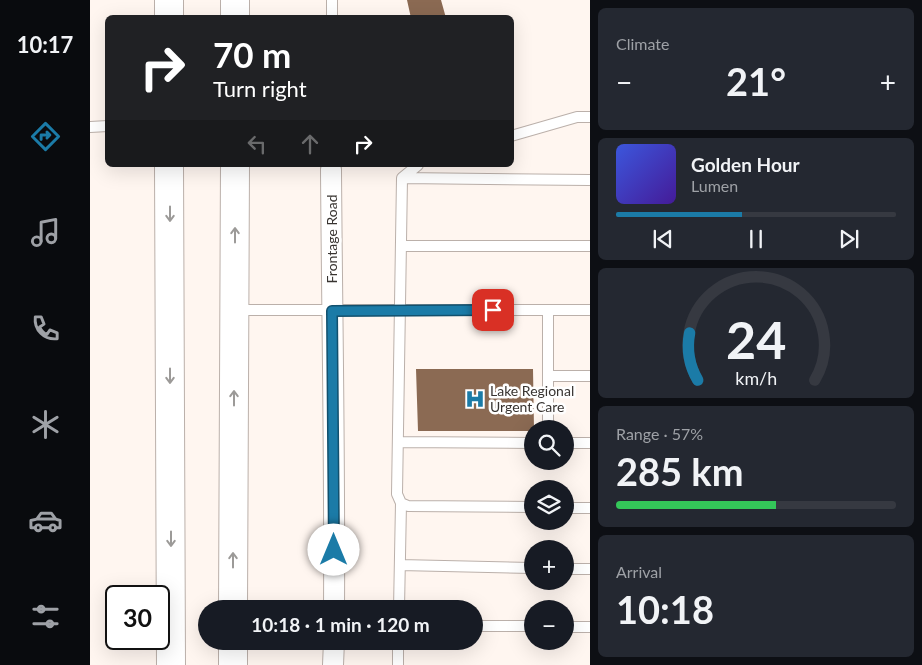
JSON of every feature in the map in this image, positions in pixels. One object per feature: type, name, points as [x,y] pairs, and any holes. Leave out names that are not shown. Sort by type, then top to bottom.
[{"type":"main road","points":[[169,0],[169,15]]},
{"type":"main road","points":[[234,0],[234,15]]},
{"type":"main road","points":[[170,167],[171,652],[175,665]]},
{"type":"main road","points":[[233,600],[235,167]]},
{"type":"main road","points":[[233,650],[233,665]]},
{"type":"street","name":"Frontage Road","points":[[331,167],[334,600]]},
{"type":"street","points":[[333,665],[334,650]]},
{"type":"lane","points":[[332,0],[332,15]]},
{"type":"lane","points":[[514,135],[577,117],[590,117]]},
{"type":"lane","points":[[90,127],[105,126]]},
{"type":"lane","points":[[402,178],[416,167]]},
{"type":"lane","points":[[402,178],[590,180]]},
{"type":"lane","points":[[399,600],[401,503],[397,494],[402,178]]},
{"type":"lane","points":[[401,246],[590,246]]},
{"type":"lane","points":[[235,310],[590,310]]},
{"type":"lane","points":[[548,310],[548,420]]},
{"type":"lane","points":[[548,376],[590,376]]},
{"type":"lane","points":[[398,442],[524,443]]},
{"type":"lane","points":[[574,443],[590,443]]},
{"type":"lane","points":[[401,503],[408,506],[524,507]]},
{"type":"lane","points":[[574,508],[590,508]]},
{"type":"lane","points":[[400,565],[524,568]]},
{"type":"lane","points":[[574,568],[590,569]]},
{"type":"lane","points":[[483,626],[524,626]]},
{"type":"lane","points":[[574,627],[590,627]]},
{"type":"lane","points":[[398,650],[398,665]]},
{"type":"building","points":[[407,0],[441,0],[445,15],[410,15]]},
{"type":"building","name":"Lake Regional Urgent Care","points":[[416,369],[533,369],[534,420],[524,420],[524,431],[418,431]]},
{"type":"place","name":"Lake Regional Urgent Care","points":[[475,399]]},
{"type":"route","points":[[334,550],[332,311],[493,310]]}]
